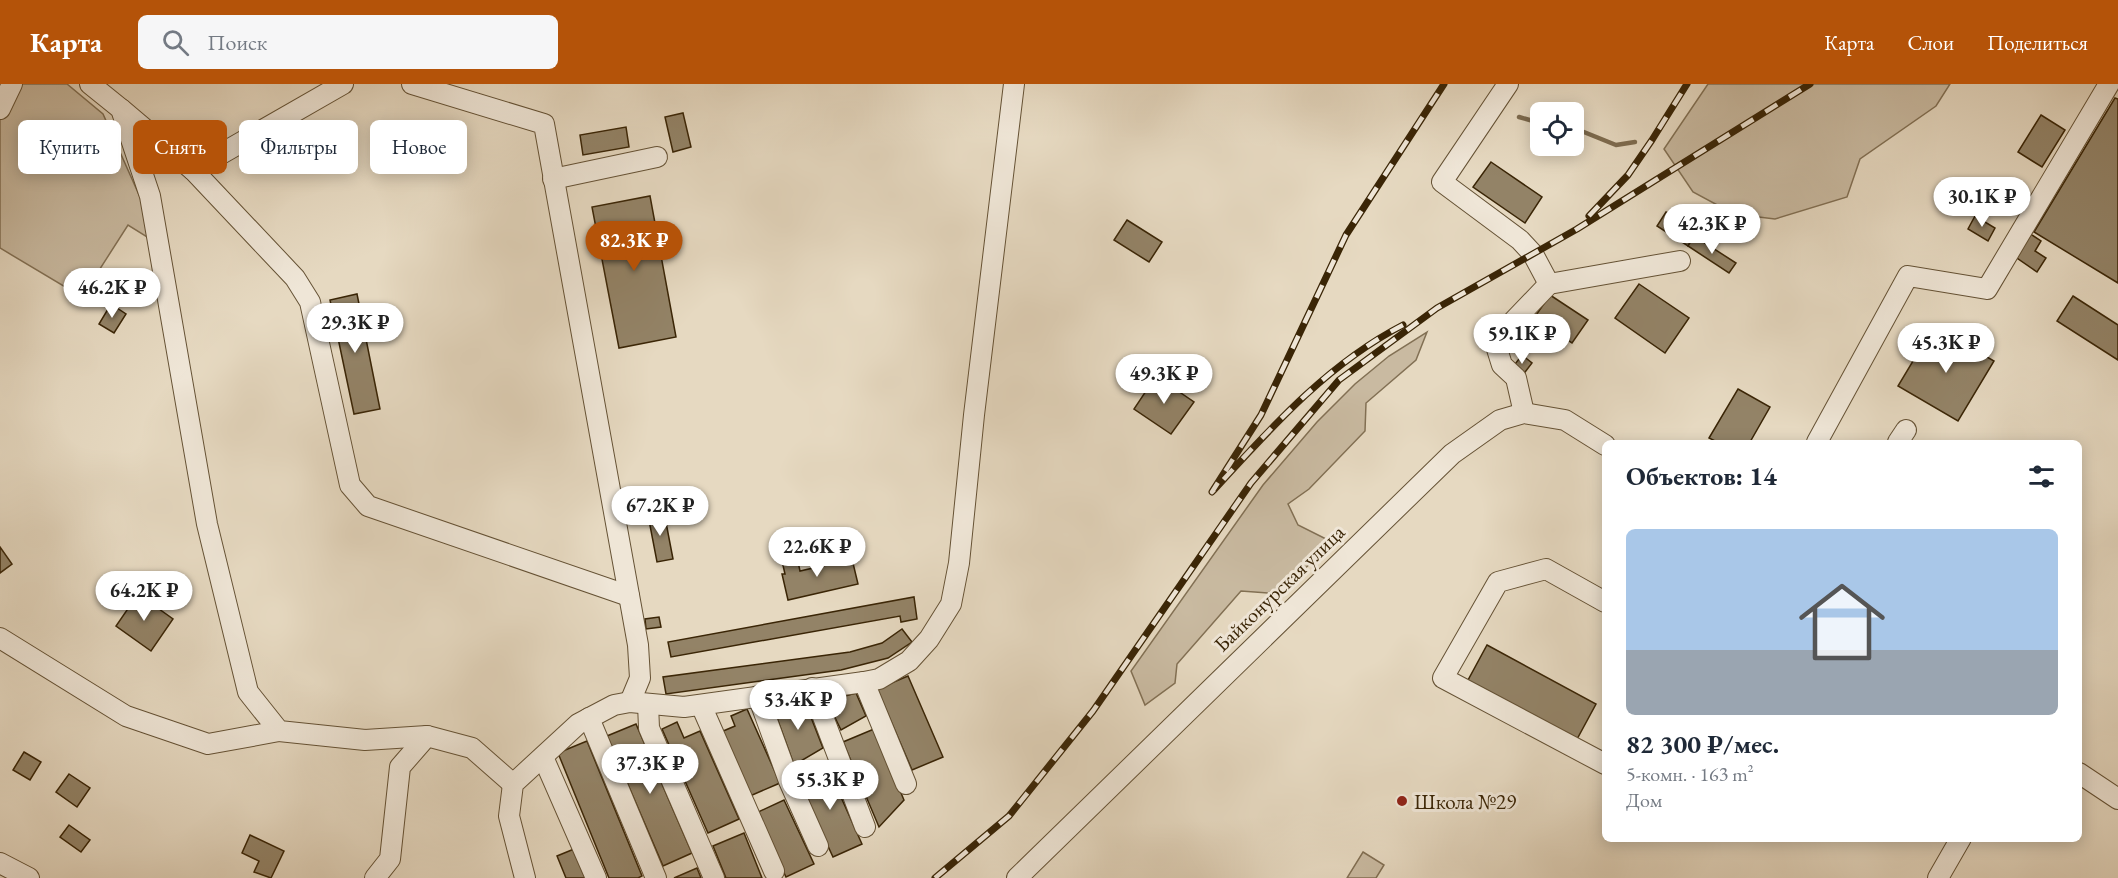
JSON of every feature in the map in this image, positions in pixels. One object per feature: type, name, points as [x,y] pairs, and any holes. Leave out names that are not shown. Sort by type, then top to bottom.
[{"type":"street","points":[[0,109],[12,84]]},
{"type":"street","points":[[90,84],[134,120]]},
{"type":"street","points":[[227,151],[343,84]]},
{"type":"street","points":[[412,84],[543,124],[638,645],[639,703],[714,878]]},
{"type":"street","points":[[525,878],[509,816],[513,784],[578,724],[614,705],[639,703],[684,707],[879,679],[909,661],[929,639],[951,604],[959,563],[974,415],[1014,84]]},
{"type":"street","points":[[1508,84],[1443,182],[1520,240],[1533,254],[1549,284]]},
{"type":"street","points":[[1818,440],[1908,276],[1987,289],[2109,84]]},
{"type":"street","points":[[121,109],[150,196],[207,524],[248,692],[279,731]]},
{"type":"street","points":[[553,179],[657,158]]},
{"type":"street","points":[[198,174],[295,278],[310,302],[350,485],[368,506],[629,596]]},
{"type":"street","points":[[1524,413],[1516,378],[1502,365],[1497,349],[1503,332],[1549,284],[1680,261]]},
{"type":"street","name":"Байконурская улица","points":[[1017,878],[1452,454],[1500,420],[1524,413],[1565,420],[1602,443]]},
{"type":"street","points":[[1602,600],[1546,569],[1498,582],[1443,678],[1602,762]]},
{"type":"street","points":[[0,638],[126,716],[208,744],[279,731],[365,740],[427,736],[472,748],[513,784]]},
{"type":"street","points":[[864,682],[906,784]]},
{"type":"street","points":[[812,688],[865,827]]},
{"type":"street","points":[[758,696],[789,781],[818,846]]},
{"type":"street","points":[[701,705],[774,871]]},
{"type":"street","points":[[589,718],[656,878]]},
{"type":"street","points":[[375,878],[390,859],[400,767],[427,736]]},
{"type":"street","points":[[543,756],[596,878]]},
{"type":"street","points":[[2082,775],[2118,799]]},
{"type":"street","points":[[1938,878],[1959,842]]},
{"type":"street","points":[[0,863],[29,878]]},
{"type":"shaded area","points":[[0,84],[67,84],[103,114],[106,120],[18,120],[18,174],[121,174],[121,154],[152,224],[147,237],[128,225],[82,297],[0,248]]},
{"type":"shaded area","points":[[1708,84],[1950,84],[1936,106],[1860,159],[1847,197],[1775,219],[1734,214],[1693,192],[1664,149]]},
{"type":"shaded area","points":[[1427,332],[1416,360],[1366,403],[1365,431],[1309,489],[1288,504],[1298,525],[1334,543],[1295,577],[1268,593],[1241,591],[1177,664],[1175,683],[1145,705],[1131,671],[1263,485],[1317,422],[1355,384],[1389,356]]},
{"type":"shaded area","points":[[1363,852],[1384,865],[1376,878],[1347,878]]},
{"type":"building","points":[[2115,98],[2118,99],[2118,283],[2034,232]]},
{"type":"building","points":[[683,113],[691,147],[673,152],[665,117]]},
{"type":"building","points":[[2041,115],[2065,130],[2042,167],[2018,152]]},
{"type":"building","points":[[626,127],[629,147],[583,155],[580,135]]},
{"type":"building","points":[[1491,162],[1542,197],[1525,223],[1473,187]]},
{"type":"building","points":[[650,196],[676,337],[619,348],[592,207]]},
{"type":"building","points":[[1666,212],[1697,232],[1688,246],[1657,226]]},
{"type":"building","points":[[1975,216],[1995,228],[1988,241],[1968,229]]},
{"type":"building","points":[[1127,220],[1162,242],[1149,262],[1114,240]]},
{"type":"building","points":[[2029,233],[2041,241],[2035,251],[2046,258],[2037,272],[2014,256]]},
{"type":"building","points":[[1694,236],[1736,263],[1729,273],[1688,246]]},
{"type":"building","points":[[1639,284],[1689,318],[1665,353],[1615,318]]},
{"type":"building","points":[[357,294],[380,409],[354,414],[330,300]]},
{"type":"building","points":[[1550,295],[1588,320],[1572,343],[1534,318]]},
{"type":"building","points":[[2073,296],[2118,325],[2118,360],[2057,321]]},
{"type":"building","points":[[111,304],[126,314],[114,333],[99,324]]},
{"type":"building","points":[[1934,326],[1994,361],[1958,421],[1898,386]]},
{"type":"building","points":[[1522,355],[1532,363],[1522,376],[1512,368]]},
{"type":"building","points":[[1156,376],[1194,402],[1171,434],[1134,409]]},
{"type":"building","points":[[1738,389],[1770,407],[1751,440],[1713,440],[1709,438]]},
{"type":"building","points":[[664,512],[673,559],[657,562],[648,515]]},
{"type":"building","points":[[0,547],[12,564],[0,573]]},
{"type":"building","points":[[797,557],[800,571],[852,559],[858,584],[788,600],[782,574],[785,574],[782,561]]},
{"type":"building","points":[[138,594],[173,619],[151,651],[116,626]]},
{"type":"building","points":[[914,597],[917,619],[901,622],[900,616],[671,657],[668,642]]},
{"type":"building","points":[[659,617],[661,627],[646,629],[645,619]]},
{"type":"building","points":[[902,629],[912,642],[888,658],[841,670],[666,694],[663,677],[850,652],[882,643]]},
{"type":"building","points":[[1487,645],[1596,704],[1576,741],[1467,682]]},
{"type":"building","points":[[908,676],[943,757],[912,770],[877,689]]},
{"type":"building","points":[[856,693],[866,716],[841,730],[827,701]]},
{"type":"building","points":[[805,702],[823,748],[794,765],[773,707]]},
{"type":"building","points":[[747,709],[780,783],[750,796],[721,732],[735,726],[731,716]]},
{"type":"building","points":[[677,722],[684,738],[700,731],[739,819],[708,833],[662,729]]},
{"type":"building","points":[[636,724],[692,853],[663,866],[607,736]]},
{"type":"building","points":[[874,729],[904,800],[879,827],[843,742]]},
{"type":"building","points":[[587,741],[642,876],[638,878],[609,878],[558,753]]},
{"type":"building","points":[[24,752],[41,762],[30,780],[13,770]]},
{"type":"building","points":[[827,766],[862,844],[833,857],[797,779]]},
{"type":"building","points":[[69,774],[90,788],[77,807],[56,792]]},
{"type":"building","points":[[784,800],[814,864],[786,877],[756,813]]},
{"type":"building","points":[[69,825],[90,840],[81,852],[60,837]]},
{"type":"building","points":[[744,833],[762,878],[726,878],[713,846]]},
{"type":"building","points":[[250,835],[284,851],[271,878],[254,872],[259,861],[242,853]]},
{"type":"building","points":[[574,849],[586,878],[566,878],[557,856]]},
{"type":"building","points":[[697,868],[701,878],[674,878]]},
{"type":"waterway","points":[[1519,117],[1530,120]]},
{"type":"waterway","points":[[1584,132],[1616,145],[1635,142]]},
{"type":"railway","points":[[1403,325],[1375,341],[1324,379],[1277,422],[1212,492],[1261,415],[1346,235],[1444,84]]},
{"type":"railway","points":[[1589,216],[1628,175],[1687,84]]},
{"type":"railway","points":[[935,878],[1009,816],[1093,711],[1251,483],[1339,380],[1437,308],[1577,229],[1810,84]]},
{"type":"place","name":"Школа №29","points":[[1402,801]]}]
